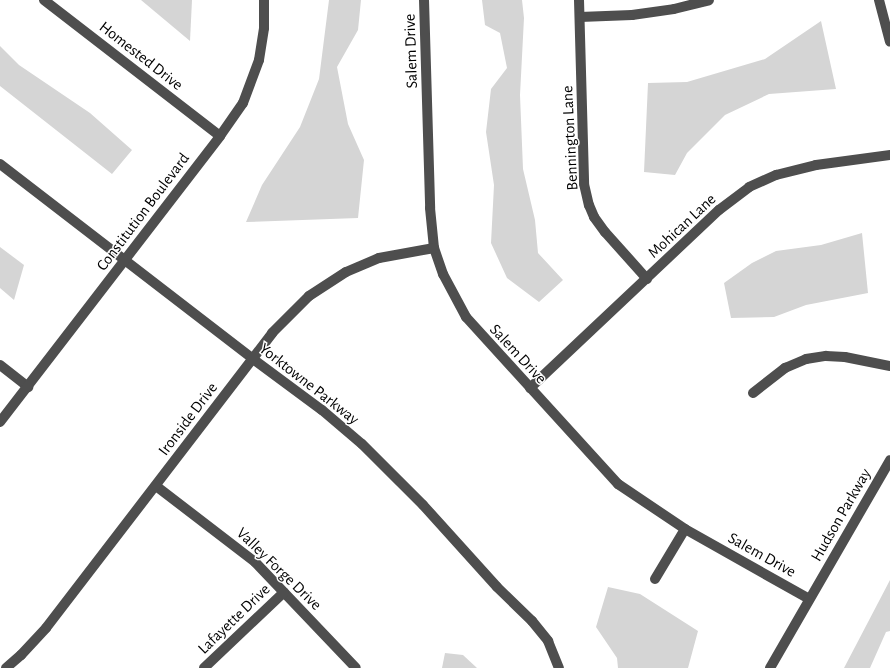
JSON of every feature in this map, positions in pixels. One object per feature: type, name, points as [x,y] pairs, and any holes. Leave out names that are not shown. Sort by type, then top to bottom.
[{"type":"street","name":"Homested Drive","points":[[44,0],[220,136]]},
{"type":"street","name":"Constitution Boulevard","points":[[0,422],[125,261],[220,136],[243,103],[259,60],[264,28],[264,0]]},
{"type":"street","name":"Salem Drive","points":[[424,0],[430,208],[434,248],[443,274],[466,317],[618,484],[685,529],[809,598]]},
{"type":"street","name":"Bennington Lane","points":[[580,0],[584,184],[589,205],[594,217],[605,232],[647,279]]},
{"type":"street","points":[[580,17],[632,15],[674,9],[709,0]]},
{"type":"street","points":[[879,0],[890,42]]},
{"type":"street","name":"Mohican Lane","points":[[530,388],[720,210],[749,187],[776,175],[816,165],[890,155]]},
{"type":"street","name":"Yorktowne Parkway","points":[[0,164],[345,429],[424,505],[497,587],[532,621],[548,641],[559,668]]},
{"type":"street","name":"Ironside Drive","points":[[6,668],[21,655],[46,628],[272,333],[309,296],[346,272],[379,258],[434,248]]},
{"type":"street","points":[[753,393],[785,368],[806,360],[826,356],[845,357],[890,366]]},
{"type":"street","points":[[0,365],[28,387]]},
{"type":"street","name":"Hudson Parkway","points":[[770,668],[890,460]]},
{"type":"street","name":"Valley Forge Drive","points":[[156,486],[255,562],[356,668]]},
{"type":"street","points":[[655,579],[685,529]]},
{"type":"street","name":"Lafayette Drive","points":[[204,668],[284,592]]},
{"type":"shaded area","points":[[141,0],[192,0],[190,41]]},
{"type":"shaded area","points":[[329,0],[361,0],[358,30],[337,67],[348,124],[364,160],[358,218],[246,222],[262,185],[300,127],[319,79]]},
{"type":"shaded area","points":[[482,0],[522,0],[524,18],[520,95],[523,169],[535,220],[538,253],[563,280],[539,302],[507,278],[491,243],[494,185],[486,132],[491,89],[507,68],[500,33],[485,25]]},
{"type":"shaded area","points":[[821,21],[836,89],[769,94],[725,115],[687,153],[675,175],[644,172],[648,83],[687,82],[765,59]]},
{"type":"shaded area","points":[[0,46],[19,65],[90,113],[132,150],[112,174],[0,86]]},
{"type":"shaded area","points":[[862,233],[868,293],[806,305],[774,317],[731,318],[724,283],[752,263],[776,251],[821,245]]},
{"type":"shaded area","points":[[0,247],[24,265],[14,300],[0,288]]},
{"type":"shaded area","points":[[890,580],[890,631],[886,632],[870,668],[844,668]]},
{"type":"shaded area","points":[[608,587],[640,594],[698,631],[688,668],[618,668],[617,658],[596,627]]},
{"type":"shaded area","points":[[445,653],[463,655],[477,668],[442,668]]}]
